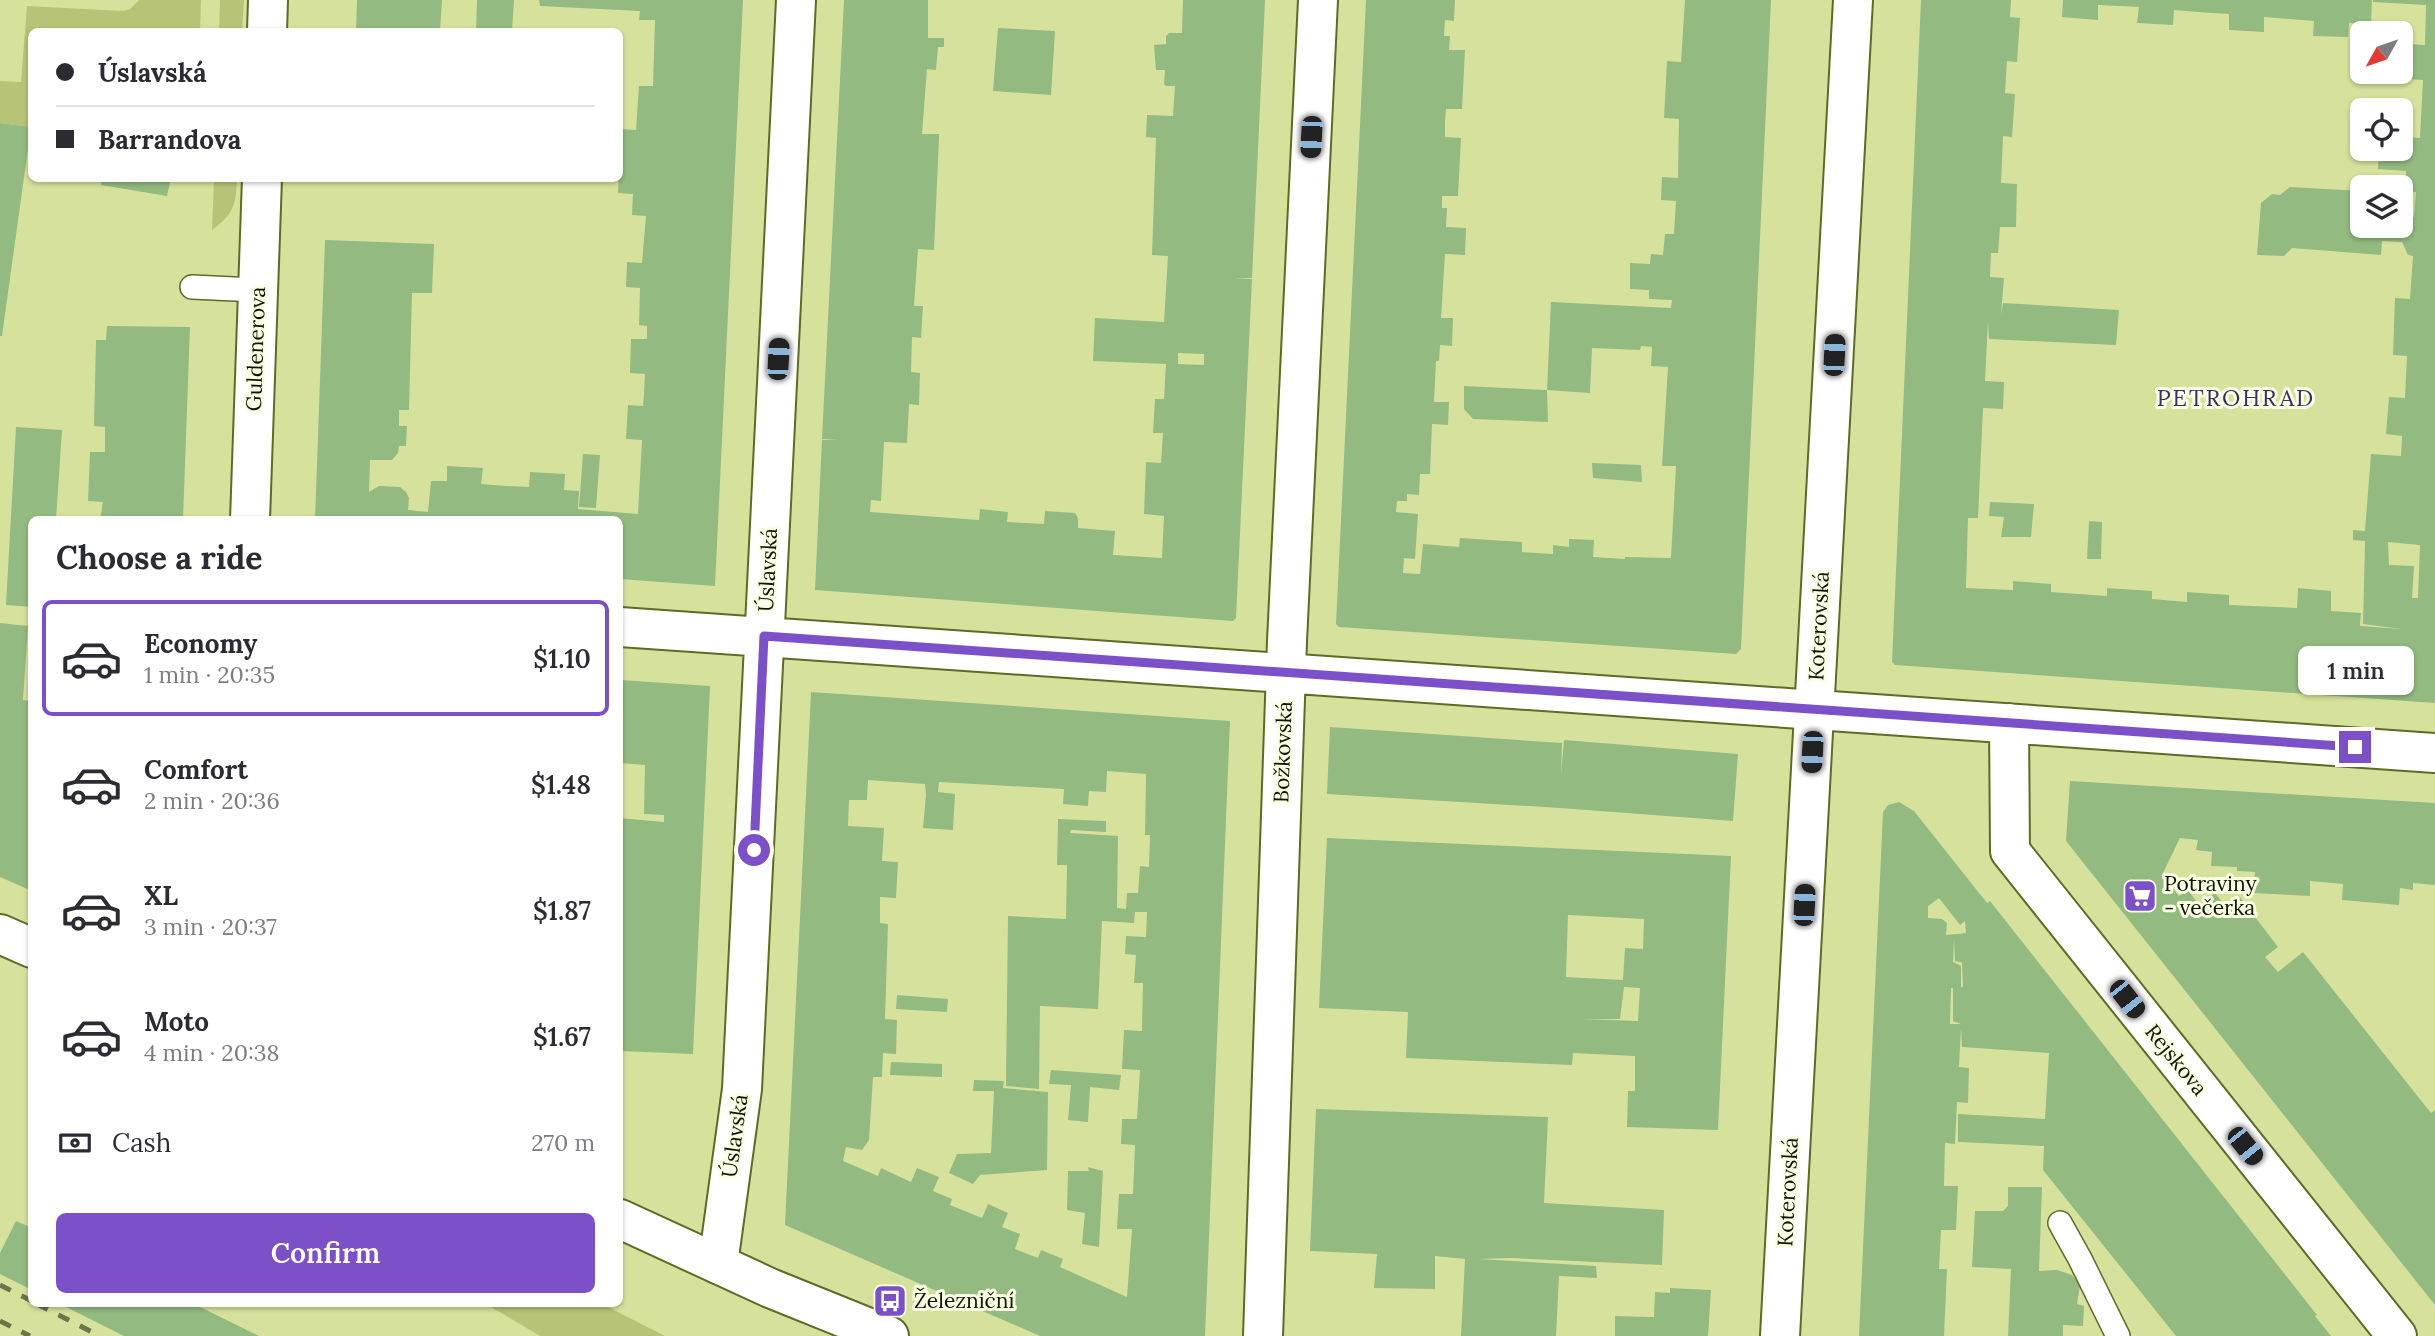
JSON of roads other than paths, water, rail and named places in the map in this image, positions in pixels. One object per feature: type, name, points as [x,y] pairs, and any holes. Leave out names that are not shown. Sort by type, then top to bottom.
[{"type":"street","points":[[267,28],[268,0]]},
{"type":"street","name":"Úslavská","points":[[718,1264],[742,1089],[796,0]]},
{"type":"street","name":"Božkovská","points":[[1263,1336],[1286,673],[1318,0]]},
{"type":"street","name":"Koterovská","points":[[1780,1336],[1853,0]]},
{"type":"street","name":"Guldenerova","points":[[250,516],[262,182]]},
{"type":"street","points":[[623,627],[2435,752]]},
{"type":"street","name":"Rejskova","points":[[2009,723],[2010,851],[2397,1336]]},
{"type":"street","points":[[0,934],[28,946]]},
{"type":"street","points":[[623,1220],[770,1288],[889,1336]]},
{"type":"lane","points":[[192,287],[258,290]]},
{"type":"lane","points":[[2060,1223],[2118,1336]]},
{"type":"railway","points":[[0,1285],[28,1299]]},
{"type":"railway","points":[[43,1307],[100,1336]]},
{"type":"railway","points":[[0,1321],[30,1336]]},
{"type":"place","name":"Potraviny - večerka","points":[[2140,896]]},
{"type":"place","name":"Železniční","points":[[890,1301]]},
{"type":"district","name":"PETROHRAD","points":[[2236,398]]}]
